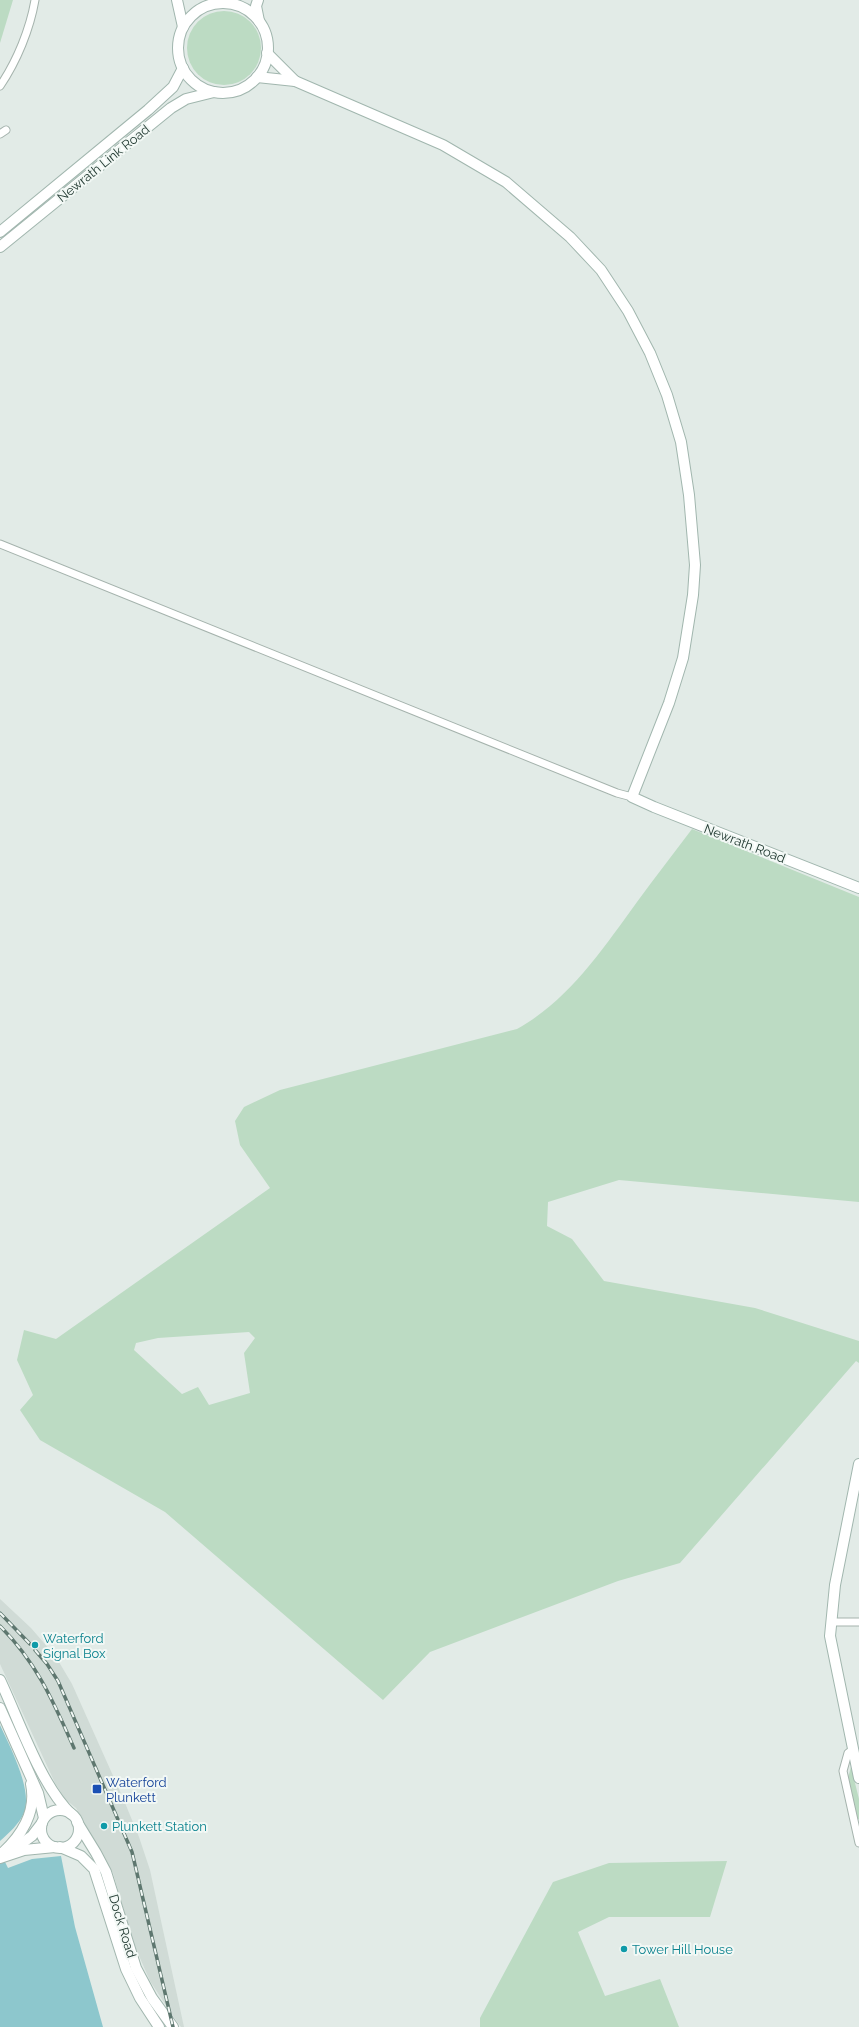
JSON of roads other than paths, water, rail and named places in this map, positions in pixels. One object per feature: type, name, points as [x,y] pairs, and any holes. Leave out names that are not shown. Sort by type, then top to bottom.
[{"type":"main road","points":[[177,0],[183,27]]},
{"type":"main road","points":[[197,0],[208,5]]},
{"type":"main road","points":[[258,0],[256,6],[259,21]]},
{"type":"main road","points":[[221,2],[234,4],[250,12],[259,21],[265,32],[268,53],[264,66],[257,77],[248,85],[237,90],[227,93],[214,92],[204,88],[192,80],[183,68],[178,53],[179,36],[183,27],[196,12],[208,5],[221,2]]},
{"type":"main road","points":[[268,53],[295,81]]},
{"type":"main road","name":"Newrath Link Road","points":[[0,232],[148,110],[173,87],[183,68]]},
{"type":"main road","points":[[257,77],[295,81],[443,145],[506,182],[570,237],[601,270],[628,311],[650,353],[667,395],[681,442],[689,495],[694,572],[693,595],[682,658],[669,703],[632,797]]},
{"type":"main road","name":"Newrath Link Road","points":[[0,247],[171,108],[186,99],[214,92]]},
{"type":"main road","name":"Newrath Road","points":[[632,797],[859,888]]},
{"type":"main road","points":[[859,1464],[836,1579],[830,1636],[832,1654],[859,1778]]},
{"type":"main road","name":"Dock Road","points":[[0,1680],[51,1789],[77,1822],[106,1872],[133,1960],[152,1998],[173,2027]]},
{"type":"main road","points":[[0,1708],[41,1800],[43,1820],[42,1836],[48,1844],[61,1848]]},
{"type":"main road","points":[[0,1856],[21,1831],[31,1808],[31,1787],[24,1763]]},
{"type":"main road","points":[[59,1810],[77,1822],[78,1832],[75,1839],[70,1844],[61,1848],[24,1850],[0,1856],[27,1840],[50,1812],[59,1810]]},
{"type":"main road","name":"Dock Road","points":[[61,1848],[84,1858],[96,1873],[122,1959],[137,1993],[159,2027]]},
{"type":"street","points":[[0,86],[16,57],[27,30],[35,0]]},
{"type":"street","points":[[0,544],[617,793],[632,797]]},
{"type":"street","points":[[831,1622],[859,1622]]},
{"type":"street","points":[[852,1750],[848,1753],[843,1771],[857,1825],[859,1843]]},
{"type":"water","points":[[0,1725],[23,1781],[26,1804],[24,1813],[19,1821],[0,1841]]},
{"type":"water","points":[[0,1852],[8,1868],[32,1859],[61,1856],[75,1927],[103,2027],[0,2027]]},
{"type":"railway","points":[[0,1613],[30,1644]]},
{"type":"railway","points":[[0,1626],[13,1640],[34,1668],[51,1698],[74,1748]]},
{"type":"railway","points":[[35,1650],[47,1664],[58,1681],[132,1852],[173,2027]]},
{"type":"place","name":"Waterford Signal Box","points":[[35,1645]]},
{"type":"place","name":"Waterford Plunkett","points":[[97,1789]]},
{"type":"place","name":"Plunkett Station","points":[[104,1826]]},
{"type":"place","name":"Tower Hill House","points":[[624,1949]]}]
